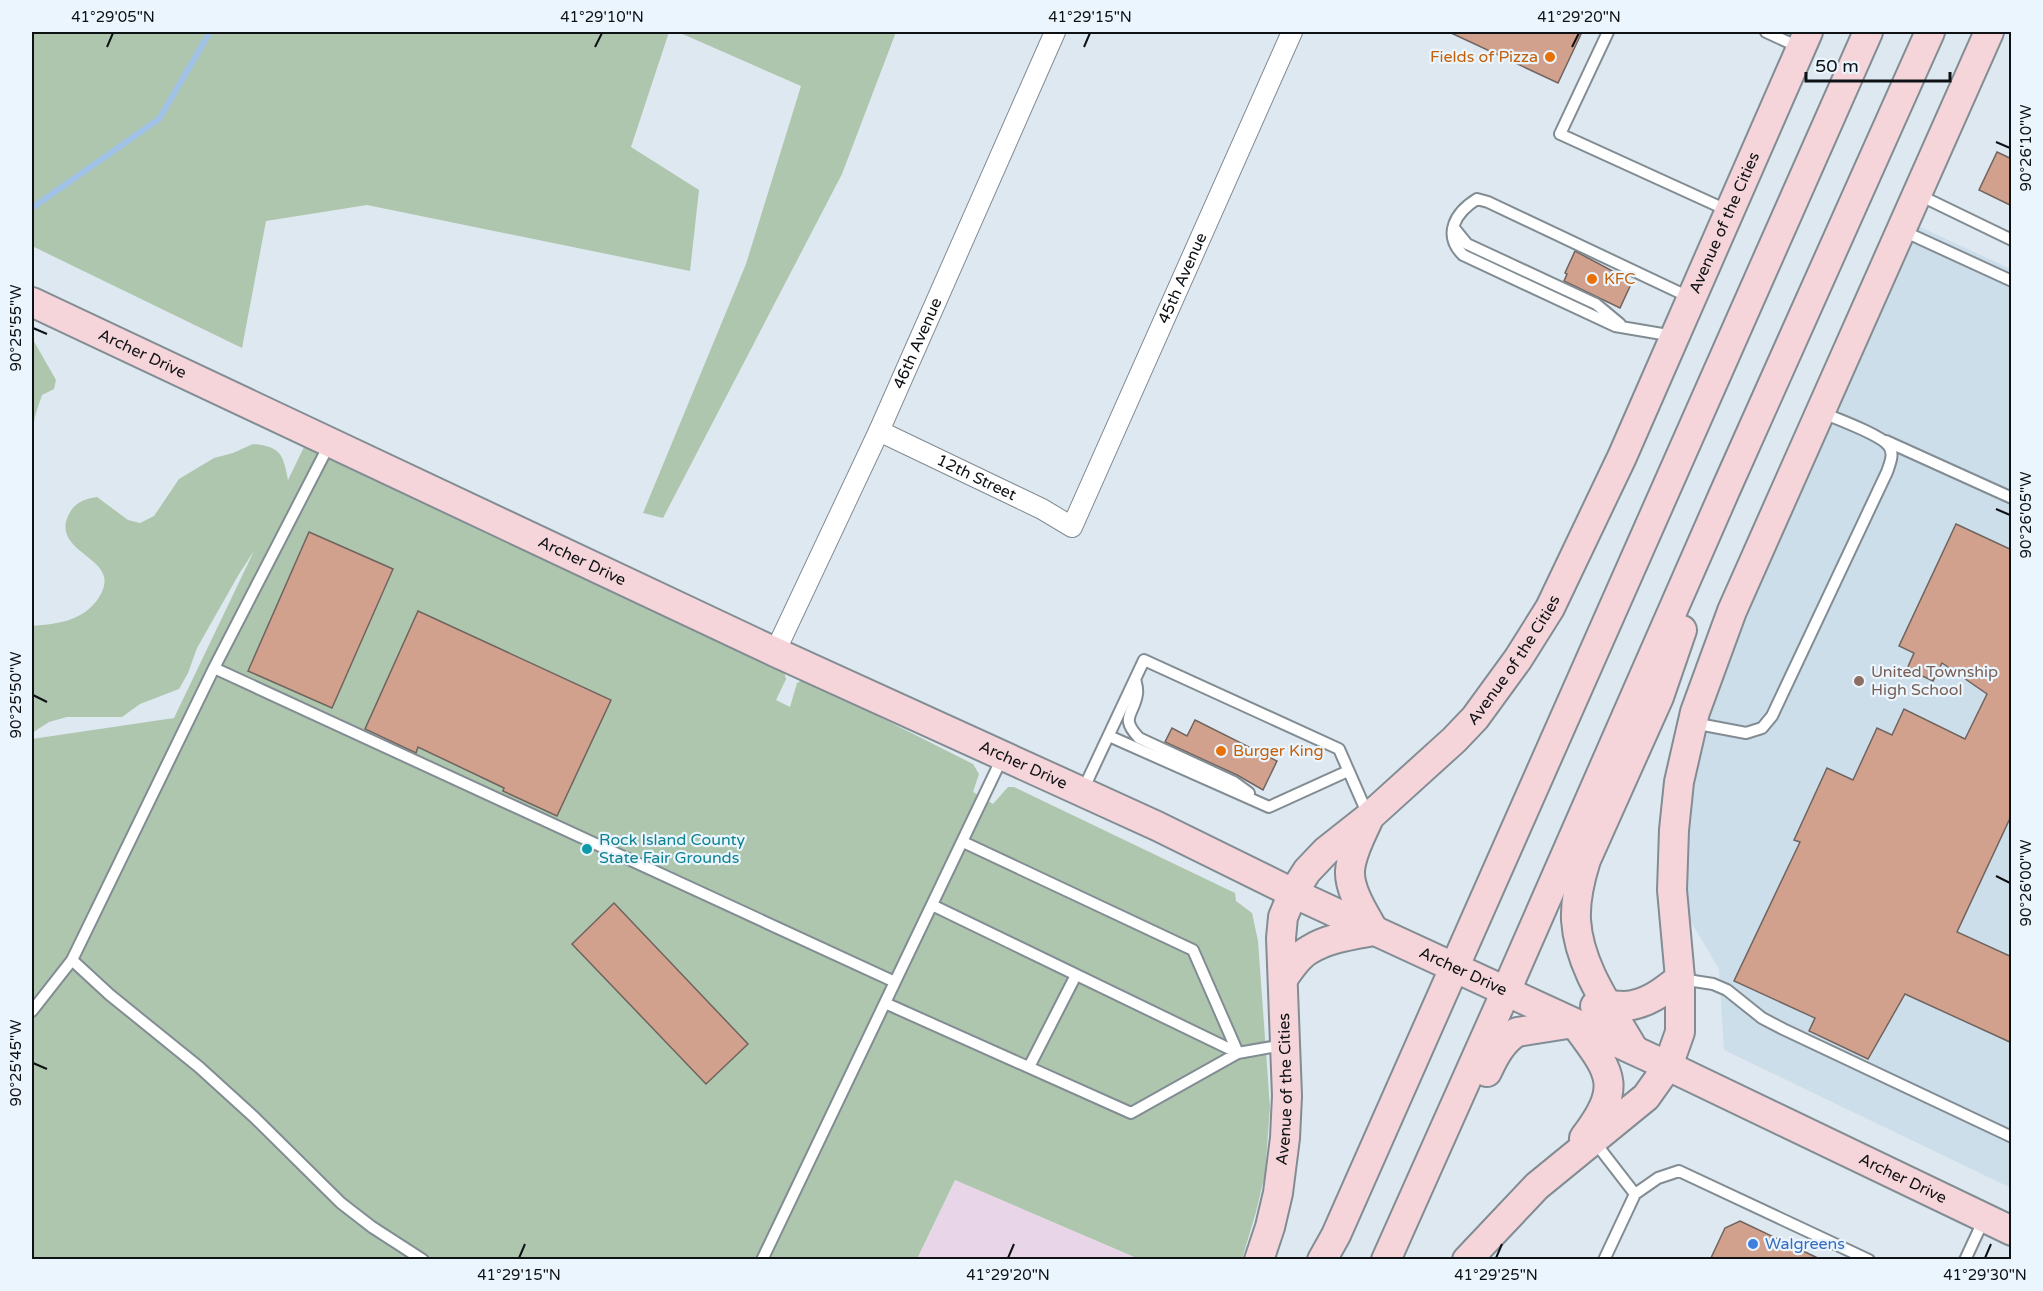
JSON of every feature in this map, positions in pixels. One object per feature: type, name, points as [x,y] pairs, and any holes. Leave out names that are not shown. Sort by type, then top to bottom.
[{"type":"street","name":"46th Avenue","points":[[776,652],[879,431],[1055,32]]},
{"type":"street","name":"45th Avenue","points":[[1072,527],[1292,32]]},
{"type":"street","points":[[1472,926],[1868,32]]},
{"type":"street","points":[[1386,1260],[1930,32]]},
{"type":"street","points":[[1467,1260],[1530,1192],[1646,1097],[1668,1066],[1680,1032],[1680,978],[1672,890],[1674,830],[1679,782],[1692,722],[1731,611],[1989,32]]},
{"type":"street","name":"Avenue of the Cities","points":[[1259,1260],[1270,1227],[1283,1165],[1287,1096],[1281,938],[1283,916],[1307,870],[1446,748],[1475,718],[1518,659],[1550,608],[1622,457],[1804,40]]},
{"type":"street","name":"Archer Drive","points":[[32,302],[776,652],[1157,826],[1293,894],[1634,1050],[2012,1231]]},
{"type":"street","name":"12th Street","points":[[879,431],[1042,509],[1072,527]]},
{"type":"street","points":[[1634,1050],[1588,968],[1576,920],[1580,882],[1596,836],[1669,670],[1725,491]]},
{"type":"street","points":[[1328,1251],[1616,600]]},
{"type":"street","points":[[1283,979],[1308,950],[1337,938],[1374,931],[1360,905],[1350,872],[1358,842],[1369,817]]},
{"type":"street","points":[[1403,1260],[1495,1055],[1509,1037],[1517,1032],[1608,1004],[1620,1006],[1641,1004],[1663,992],[1680,978]]},
{"type":"street","points":[[1563,1018],[1604,1064],[1609,1081],[1609,1093],[1599,1118],[1568,1160]]},
{"type":"lane","points":[[1608,32],[1560,134],[1730,211]]},
{"type":"lane","points":[[1766,32],[1804,40]]},
{"type":"lane","points":[[1917,194],[2012,240]]},
{"type":"lane","points":[[1675,337],[1615,326],[1463,255],[1457,249],[1453,238],[1460,213],[1477,199],[1488,202],[1692,298]]},
{"type":"lane","points":[[1900,230],[2012,281]]},
{"type":"lane","points":[[1820,411],[2012,498]]},
{"type":"lane","points":[[1692,722],[1746,733],[1762,728],[1772,716],[1887,472],[1892,458],[1889,445],[1877,437]]},
{"type":"lane","points":[[32,1011],[72,960],[214,668],[330,443]]},
{"type":"lane","points":[[1082,792],[1144,660],[1339,749],[1369,817]]},
{"type":"lane","points":[[214,668],[896,982]]},
{"type":"lane","points":[[1136,678],[1137,693],[1128,715],[1129,728],[1139,738],[1234,782],[1269,807]]},
{"type":"lane","points":[[1109,736],[1269,807],[1348,771]]},
{"type":"lane","points":[[762,1260],[1004,756]]},
{"type":"lane","points":[[963,842],[1193,950],[1238,1053]]},
{"type":"lane","points":[[932,905],[1238,1053]]},
{"type":"lane","points":[[72,960],[199,1067],[254,1117],[341,1203],[372,1227],[423,1260]]},
{"type":"lane","points":[[1029,1067],[1076,975]]},
{"type":"lane","points":[[1680,978],[1713,984],[1727,990],[1762,1018],[1783,1029],[2012,1137]]},
{"type":"lane","points":[[885,1003],[1131,1113],[1238,1053],[1285,1045]]},
{"type":"lane","points":[[1593,1140],[1635,1194]]},
{"type":"lane","points":[[1604,1260],[1635,1194],[1658,1178],[1679,1171],[1863,1258]]},
{"type":"lane","points":[[1965,1260],[1984,1219]]},
{"type":"shaded area","name":"United Township High School","points":[[1905,220],[2011,269],[2011,1188],[1724,1050],[1719,969],[1672,890],[1695,712]]},
{"type":"shaded area","points":[[955,1180],[1139,1259],[917,1260]]},
{"type":"green space","points":[[32,32],[669,32],[631,147],[699,190],[690,271],[367,205],[266,221],[242,348],[32,246]]},
{"type":"green space","points":[[678,32],[896,32],[842,174],[663,518],[643,513],[746,264],[801,86]]},
{"type":"green space","points":[[32,338],[56,380],[54,389],[42,395],[32,435]]},
{"type":"green space","name":"Rock Island County State Fair Grounds","points":[[253,444],[270,447],[279,453],[288,480],[304,447],[783,668],[786,679],[776,700],[790,707],[797,683],[804,679],[973,764],[979,774],[973,792],[993,804],[1008,787],[1014,787],[1235,893],[1236,901],[1252,913],[1258,941],[1270,1107],[1265,1174],[1242,1259],[1139,1259],[955,1180],[917,1259],[32,1259],[32,739],[174,718],[254,551],[197,648],[188,673],[179,689],[140,704],[122,717],[67,717],[49,722],[32,733],[32,626],[63,622],[81,615],[89,609],[103,590],[104,579],[99,567],[72,543],[67,535],[65,526],[68,516],[76,505],[83,500],[97,497],[128,520],[140,523],[154,516],[179,479],[214,458]]},
{"type":"building","points":[[1449,32],[1582,32],[1558,83]]},
{"type":"building","points":[[1997,152],[2012,159],[2012,206],[1979,190]]},
{"type":"building","name":"KFC","points":[[1575,251],[1618,274],[1616,277],[1631,284],[1620,308],[1564,281],[1567,274],[1565,273]]},
{"type":"building","points":[[1956,524],[2012,550],[2012,814],[1957,932],[2012,957],[2012,1043],[1905,994],[1868,1059],[1809,1031],[1815,1018],[1734,981],[1800,842],[1794,840],[1827,768],[1853,780],[1877,728],[1892,735],[1904,709],[1965,739],[1987,694],[1942,663],[1933,681],[1907,669],[1914,653],[1899,646]]},
{"type":"building","points":[[309,532],[393,569],[332,708],[248,671]]},
{"type":"building","points":[[418,611],[611,700],[557,816],[418,747],[416,753],[365,729]]},
{"type":"building","name":"Burger King","points":[[1195,720],[1277,761],[1263,790],[1237,775],[1165,742],[1172,728],[1187,736]]},
{"type":"building","points":[[614,903],[748,1044],[706,1084],[572,944]]},
{"type":"building","name":"Walgreens","points":[[1740,1221],[1822,1260],[1710,1260],[1725,1228]]},
{"type":"waterway","points":[[32,208],[159,119],[210,32]]},
{"type":"place","name":"Fields of Pizza","points":[[1550,57]]},
{"type":"place","name":"KFC","points":[[1592,279]]},
{"type":"place","name":"United Township High School","points":[[1859,681]]},
{"type":"place","name":"Burger King","points":[[1221,751]]},
{"type":"place","name":"Rock Island County State Fair Grounds","points":[[587,849]]},
{"type":"place","name":"Walgreens","points":[[1753,1244]]}]
